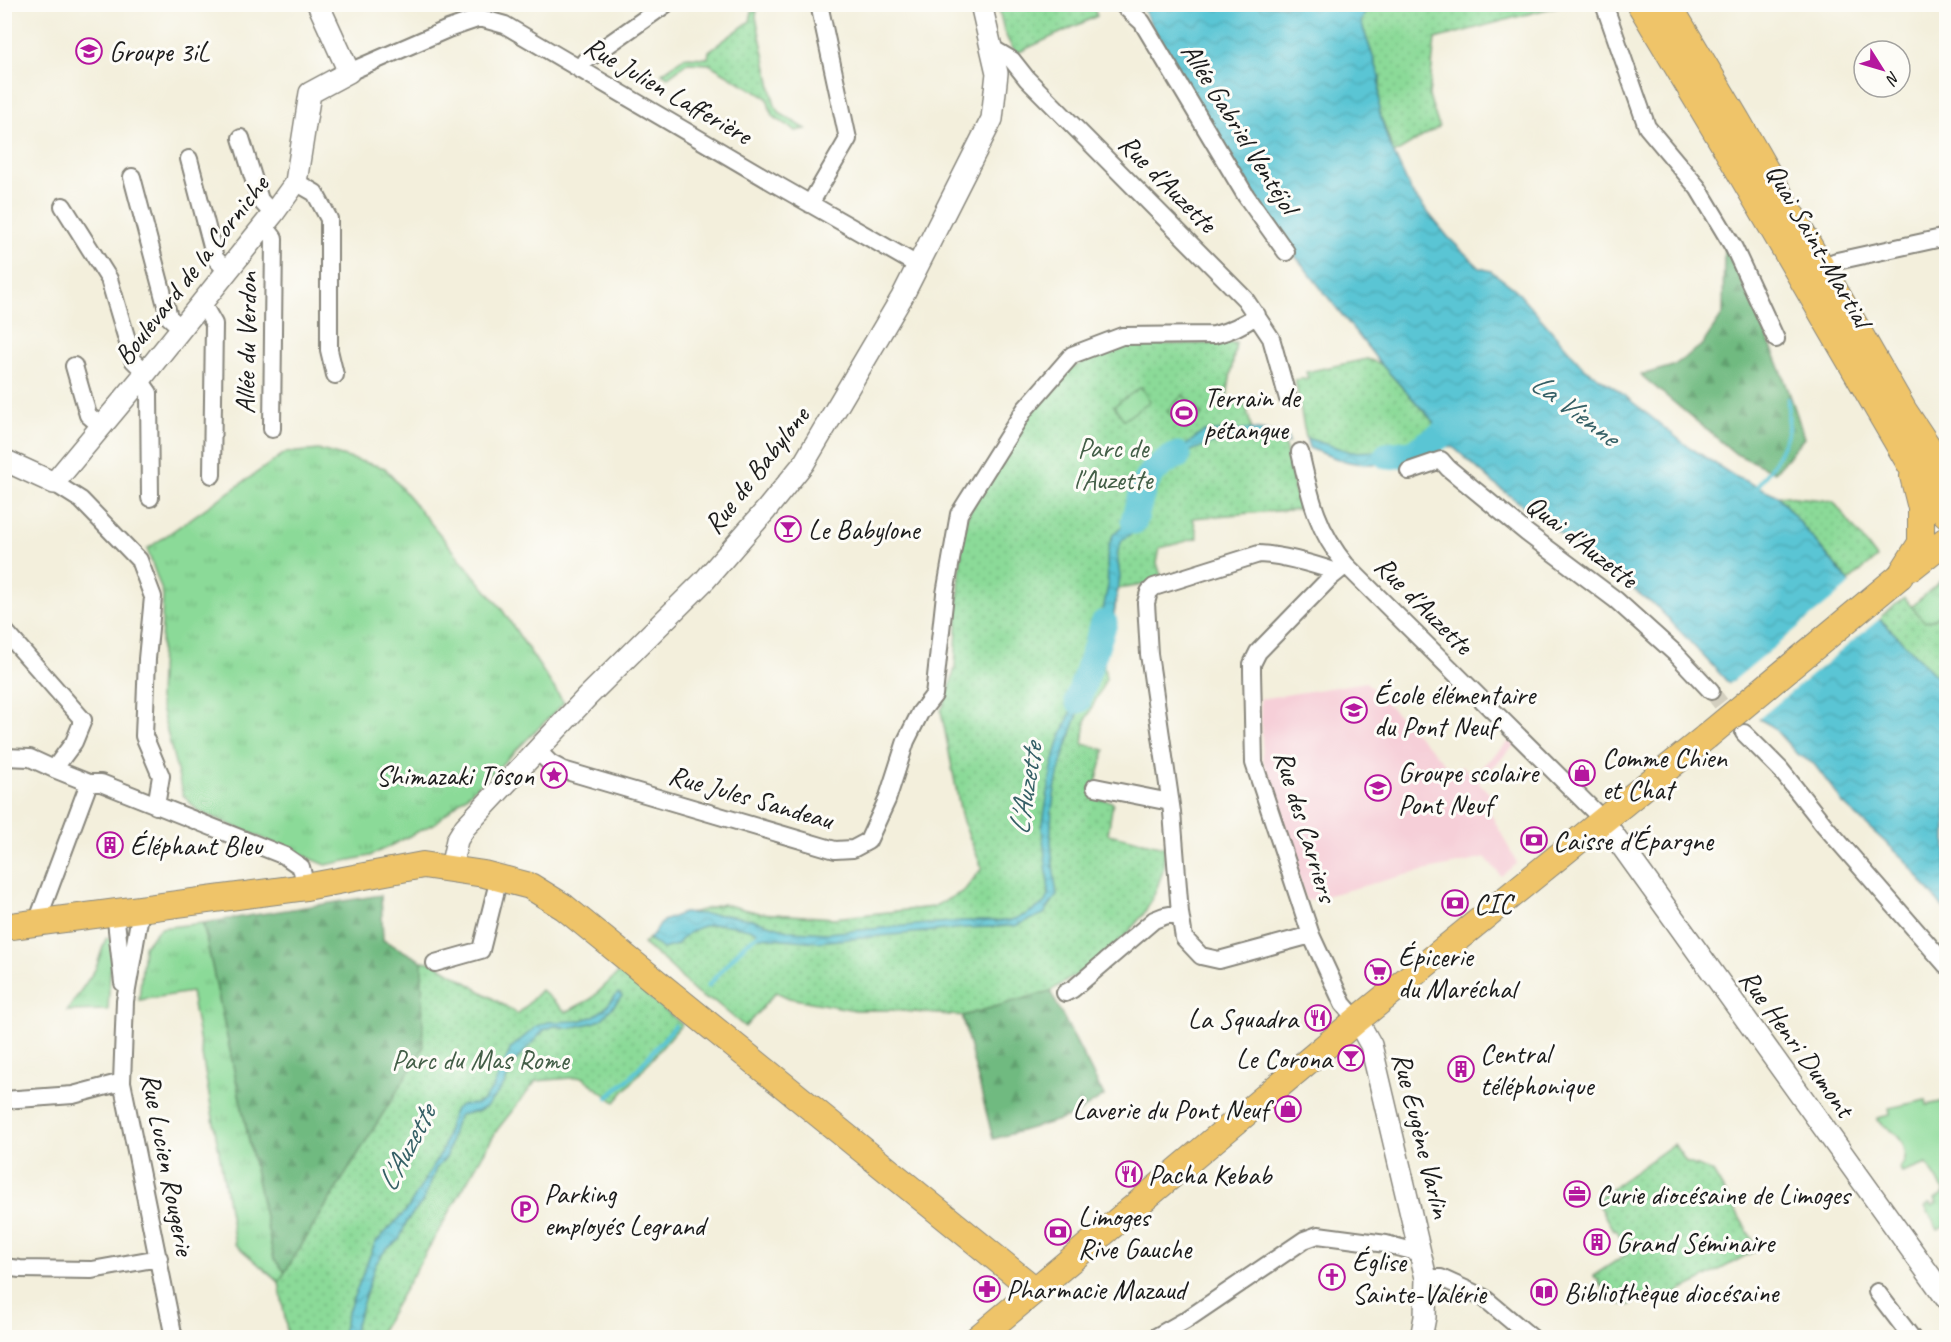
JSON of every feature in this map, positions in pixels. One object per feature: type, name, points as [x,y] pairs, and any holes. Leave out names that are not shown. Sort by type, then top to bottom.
[{"type":"main road","name":"Quai Saint-Martial","points":[[1640,4],[1720,138],[1810,270],[1929,461],[1947,514]]},
{"type":"main road","name":"Quai Saint-Martial","points":[[1668,4],[1810,270]]},
{"type":"main road","name":"Quai Saint-Martial","points":[[1929,461],[1947,474]]},
{"type":"main road","points":[[1900,576],[1921,543],[1921,508],[1929,461]]},
{"type":"main road","points":[[978,1338],[1357,1020],[1947,540]]},
{"type":"main road","points":[[1900,576],[1947,564]]},
{"type":"main road","points":[[4,927],[306,887],[423,865],[451,868],[530,886],[555,902],[623,954],[1034,1289]]},
{"type":"street","points":[[318,4],[349,72],[448,29],[480,18],[492,4]]},
{"type":"street","points":[[580,70],[585,61],[666,4]]},
{"type":"street","points":[[810,204],[848,139],[819,4]]},
{"type":"street","name":"Rue de Babylone","points":[[451,868],[457,840],[465,827],[587,697],[705,580],[804,464],[919,266],[992,119],[997,73],[981,4]]},
{"type":"street","points":[[1604,4],[1647,126],[1704,198],[1734,248],[1776,339]]},
{"type":"street","name":"Allée Gabriel Ventéjol","points":[[1124,6],[1142,22],[1246,196],[1286,252]]},
{"type":"street","name":"Rue Julien Lafferière","points":[[480,18],[505,25],[919,266]]},
{"type":"street","name":"Rue d'Auzette","points":[[993,48],[1012,60],[1027,79],[1227,280],[1257,315],[1274,345],[1288,399]]},
{"type":"street","name":"Boulevard de la Corniche","points":[[54,483],[182,328],[296,182],[310,93],[349,72]]},
{"type":"street","points":[[997,73],[1027,79]]},
{"type":"street","name":"Allée du Verdon","points":[[241,138],[274,238],[272,429]]},
{"type":"street","points":[[189,159],[215,258],[227,271]]},
{"type":"street","points":[[132,177],[169,317],[182,328]]},
{"type":"street","points":[[296,182],[315,193],[329,219],[329,350],[335,375]]},
{"type":"street","points":[[63,206],[109,279],[133,360],[143,376],[149,393],[150,498]]},
{"type":"street","points":[[1810,270],[1947,237]]},
{"type":"street","points":[[202,303],[214,324],[212,474]]},
{"type":"street","name":"Rue Jules Sandeau","points":[[538,751],[550,763],[563,770],[835,850],[853,849],[868,841],[887,800],[906,741],[920,713],[934,695],[945,594],[959,514],[1025,409],[1072,356],[1122,336],[1214,335],[1234,330],[1257,315]]},
{"type":"street","points":[[74,366],[88,415],[102,427]]},
{"type":"street","name":"Rue d'Auzette","points":[[1300,452],[1318,522],[1341,569],[1604,820]]},
{"type":"street","points":[[4,460],[54,483],[81,500],[139,560],[153,597],[147,659],[144,736],[161,776],[156,806]]},
{"type":"street","name":"Quai d'Auzette","points":[[1409,471],[1441,460],[1518,525],[1616,600],[1676,654],[1711,691]]},
{"type":"street","points":[[1311,935],[1219,960],[1202,956],[1184,938],[1170,802],[1149,654],[1146,603],[1149,592],[1154,587],[1259,554],[1341,569]]},
{"type":"street","name":"Rue des Carriers","points":[[1341,569],[1265,643],[1252,663],[1254,763],[1311,935],[1343,1004],[1357,1020]]},
{"type":"street","points":[[4,630],[83,720],[74,742],[54,768]]},
{"type":"street","points":[[1744,733],[1780,769],[1825,826],[1947,965]]},
{"type":"street","points":[[4,757],[30,758],[89,783],[101,783],[285,856],[301,867],[306,887]]},
{"type":"street","points":[[37,922],[89,783]]},
{"type":"street","points":[[1095,787],[1170,802]]},
{"type":"street","name":"Rue Henri Dumont","points":[[1604,820],[1947,1298]]},
{"type":"street","points":[[435,963],[482,950],[499,878]]},
{"type":"street","name":"Rue Lucien Rougerie","points":[[141,909],[125,1001],[122,1082],[175,1337]]},
{"type":"street","name":"Rue Lucien Rougerie","points":[[115,912],[125,1001]]},
{"type":"street","points":[[1065,993],[1074,989],[1154,920],[1180,913]]},
{"type":"street","name":"Rue Eugène Varlin","points":[[1357,1020],[1371,1045],[1426,1278],[1425,1317],[1421,1338]]},
{"type":"street","points":[[4,1100],[74,1095],[122,1082]]},
{"type":"street","points":[[1154,1338],[1186,1320],[1305,1240],[1318,1235],[1386,1244],[1420,1253]]},
{"type":"street","points":[[4,1267],[92,1270],[159,1258]]},
{"type":"street","points":[[1426,1278],[1441,1278],[1483,1297],[1532,1338]]},
{"type":"street","points":[[1877,1292],[1912,1338]]},
{"type":"shaded area","name":"Groupe scolaire Pont Neuf","points":[[1366,682],[1454,773],[1462,766],[1472,776],[1510,740],[1515,745],[1478,782],[1491,795],[1484,801],[1517,863],[1501,876],[1486,858],[1409,874],[1306,901],[1263,760],[1260,699]]},
{"type":"green space","points":[[998,5],[1093,5],[1097,16],[1017,53],[1006,37]]},
{"type":"green space","points":[[1366,5],[1562,5],[1435,39],[1429,96],[1439,127],[1394,154],[1379,111],[1380,77],[1361,22]]},
{"type":"green space","points":[[757,10],[756,17],[775,106],[781,114],[806,129],[796,131],[772,116],[767,98],[709,64],[687,63],[668,77],[662,73],[685,57],[708,58],[709,51],[750,21],[752,12]]},
{"type":"green space","points":[[1724,245],[1779,364],[1804,438],[1775,472],[1736,454],[1641,375],[1673,366],[1702,345],[1723,314]]},
{"type":"green space","name":"Parc de l'Auzette","points":[[1236,343],[1226,402],[1246,406],[1254,439],[1284,442],[1299,509],[1193,518],[1198,538],[1160,548],[1157,563],[1162,579],[1118,589],[1112,625],[1105,645],[1106,679],[1086,720],[1083,744],[1105,750],[1092,797],[1113,802],[1108,834],[1165,847],[1163,871],[1155,893],[1143,915],[1123,938],[1086,969],[1050,991],[962,1016],[890,1010],[855,1010],[789,998],[776,992],[745,1027],[714,1001],[696,993],[670,966],[643,944],[663,921],[723,904],[760,913],[834,918],[933,907],[964,891],[982,868],[962,819],[941,711],[955,668],[962,529],[973,504],[1038,401],[1071,368],[1110,350],[1135,345]]},
{"type":"green space","points":[[1367,359],[1381,364],[1435,424],[1430,437],[1416,445],[1381,452],[1340,450],[1306,438],[1295,380],[1308,378],[1306,372]]},
{"type":"green space","points":[[1141,387],[1150,401],[1124,420],[1114,406]]},
{"type":"green space","name":"Terrain de pétanque","points":[[1183,395],[1202,415],[1186,430],[1167,411]]},
{"type":"green space","points":[[320,450],[385,468],[501,608],[564,703],[497,769],[435,823],[370,856],[326,865],[198,811],[183,795],[159,699],[163,594],[147,549],[285,453]]},
{"type":"green space","points":[[1777,495],[1833,501],[1877,558],[1849,581]]},
{"type":"green space","points":[[1946,576],[1946,609],[1935,619],[1946,632],[1902,615]]},
{"type":"green space","points":[[1904,598],[1925,622],[1934,619],[1946,609],[1946,686],[1879,618]]},
{"type":"green space","points":[[381,895],[383,940],[422,961],[424,966],[423,1049],[285,1272],[274,1259],[203,923]]},
{"type":"green space","points":[[203,923],[274,1259],[285,1272],[279,1282],[235,1244],[191,992],[139,1000],[144,946],[160,928]]},
{"type":"green space","points":[[106,938],[112,938],[108,1010],[67,1011],[96,968]]},
{"type":"green space","name":"Parc du Mas Rome","points":[[422,961],[435,963],[518,1014],[541,990],[566,1012],[591,999],[617,974],[621,974],[682,1024],[615,1102],[582,1077],[536,1081],[497,1130],[377,1337],[288,1337],[279,1282],[423,1049]]},
{"type":"green space","points":[[1050,991],[1104,1096],[1073,1116],[993,1139],[962,1016]]},
{"type":"green space","points":[[1926,1100],[1927,1105],[1945,1101],[1946,1105],[1946,1226],[1938,1230],[1925,1206],[1937,1203],[1935,1199],[1945,1192],[1927,1164],[1902,1173],[1900,1168],[1905,1158],[1904,1146],[1893,1132],[1877,1120],[1877,1118],[1890,1115],[1889,1108]]},
{"type":"green space","points":[[1674,1144],[1686,1162],[1713,1172],[1758,1249],[1662,1301],[1658,1294],[1648,1300],[1646,1296],[1629,1305],[1621,1304],[1621,1297],[1617,1296],[1612,1299],[1610,1293],[1603,1288],[1604,1285],[1601,1286],[1599,1280],[1593,1276],[1628,1253],[1616,1229],[1613,1230],[1596,1201]]},
{"type":"water","name":"La Vienne","points":[[1141,5],[1369,5],[1361,22],[1380,77],[1379,111],[1388,141],[1412,193],[1448,237],[1480,268],[1491,271],[1515,289],[1584,368],[1615,388],[1686,445],[1734,476],[1777,495],[1879,618],[1946,686],[1946,912],[1905,860],[1841,802],[1814,764],[1796,753],[1772,726],[1759,719],[1658,608],[1497,486],[1453,447],[1446,446],[1437,450],[1427,440],[1434,430],[1435,423],[1381,364],[1289,248],[1176,73]]},
{"type":"water","points":[[1250,429],[1287,434],[1289,443],[1251,439],[1215,443],[1181,456],[1153,481],[1146,470],[1159,458],[1186,445],[1203,432]]},
{"type":"water","points":[[1306,438],[1351,452],[1380,451],[1417,444],[1427,455],[1386,463],[1354,463],[1309,448]]},
{"type":"water","points":[[1140,480],[1147,492],[1142,523],[1140,528],[1122,540],[1117,554],[1120,577],[1112,625],[1105,645],[1105,656],[1088,658],[1098,634],[1108,586],[1109,545],[1113,535],[1130,519]]},
{"type":"water","points":[[1084,666],[1095,668],[1067,746],[1056,785],[1052,806],[1051,836],[1057,895],[1044,914],[1015,926],[966,928],[818,942],[760,937],[756,931],[713,924],[694,930],[677,945],[663,949],[649,939],[663,921],[683,913],[725,915],[751,919],[791,931],[827,933],[961,921],[1008,921],[1037,908],[1045,902],[1049,892],[1042,829],[1052,768]]},
{"type":"water","points":[[618,993],[622,996],[603,1018],[596,1022],[570,1028],[554,1026],[544,1030],[514,1063],[504,1085],[487,1106],[479,1111],[460,1115],[455,1124],[447,1156],[436,1169],[424,1200],[407,1221],[399,1240],[386,1249],[375,1265],[352,1337],[341,1337],[347,1314],[375,1243],[407,1210],[443,1149],[455,1109],[461,1105],[476,1104],[484,1100],[494,1086],[511,1048],[537,1026],[548,1022],[579,1021],[592,1017],[604,1009]]},
{"type":"pier","points":[[1853,582],[1882,617],[1756,721],[1727,686]]},
{"type":"waterway","points":[[1755,490],[1775,461],[1786,436],[1788,399]]},
{"type":"waterway","name":"L'Auzette","points":[[1387,456],[1413,453],[1443,434],[1458,421]]},
{"type":"waterway","name":"L'Auzette","points":[[1134,521],[1147,481],[1158,467],[1178,455]]},
{"type":"waterway","name":"L'Auzette","points":[[1078,700],[1104,623]]},
{"type":"waterway","points":[[708,986],[744,945],[762,932]]},
{"type":"waterway","points":[[608,1097],[631,1077],[675,1026]]},
{"type":"tunnel","points":[[1711,691],[1736,723]]},
{"type":"place","name":"Groupe 3iL","points":[[89,51]]},
{"type":"place","name":"Terrain de pétanque","points":[[1184,413]]},
{"type":"place","name":"Le Babylone","points":[[788,529]]},
{"type":"place","name":"École élémentaire du Pont Neuf","points":[[1354,710]]},
{"type":"place","name":"Comme Chien et Chat","points":[[1582,773]]},
{"type":"place","name":"Shimazaki Tôson","points":[[554,775]]},
{"type":"place","name":"Groupe scolaire Pont Neuf","points":[[1378,788]]},
{"type":"place","name":"Caisse d'Épargne","points":[[1534,840]]},
{"type":"place","name":"Éléphant Bleu","points":[[110,845]]},
{"type":"place","name":"CIC","points":[[1455,903]]},
{"type":"place","name":"Épicerie du Maréchal","points":[[1378,972]]},
{"type":"place","name":"La Squadra","points":[[1318,1018]]},
{"type":"place","name":"Le Corona","points":[[1351,1058]]},
{"type":"place","name":"Central téléphonique","points":[[1461,1069]]},
{"type":"place","name":"Laverie du Pont Neuf","points":[[1288,1109]]},
{"type":"place","name":"Pacha Kebab","points":[[1129,1174]]},
{"type":"place","name":"Curie diocésaine de Limoges","points":[[1577,1194]]},
{"type":"place","name":"Parking employés Legrand","points":[[525,1209]]},
{"type":"place","name":"Limoges Rive Gauche","points":[[1058,1232]]},
{"type":"place","name":"Grand Séminaire","points":[[1597,1242]]},
{"type":"place","name":"Église Sainte-Valérie","points":[[1332,1277]]},
{"type":"place","name":"Pharmacie Mazaud","points":[[987,1289]]},
{"type":"place","name":"Bibliothèque diocésaine","points":[[1544,1292]]}]
